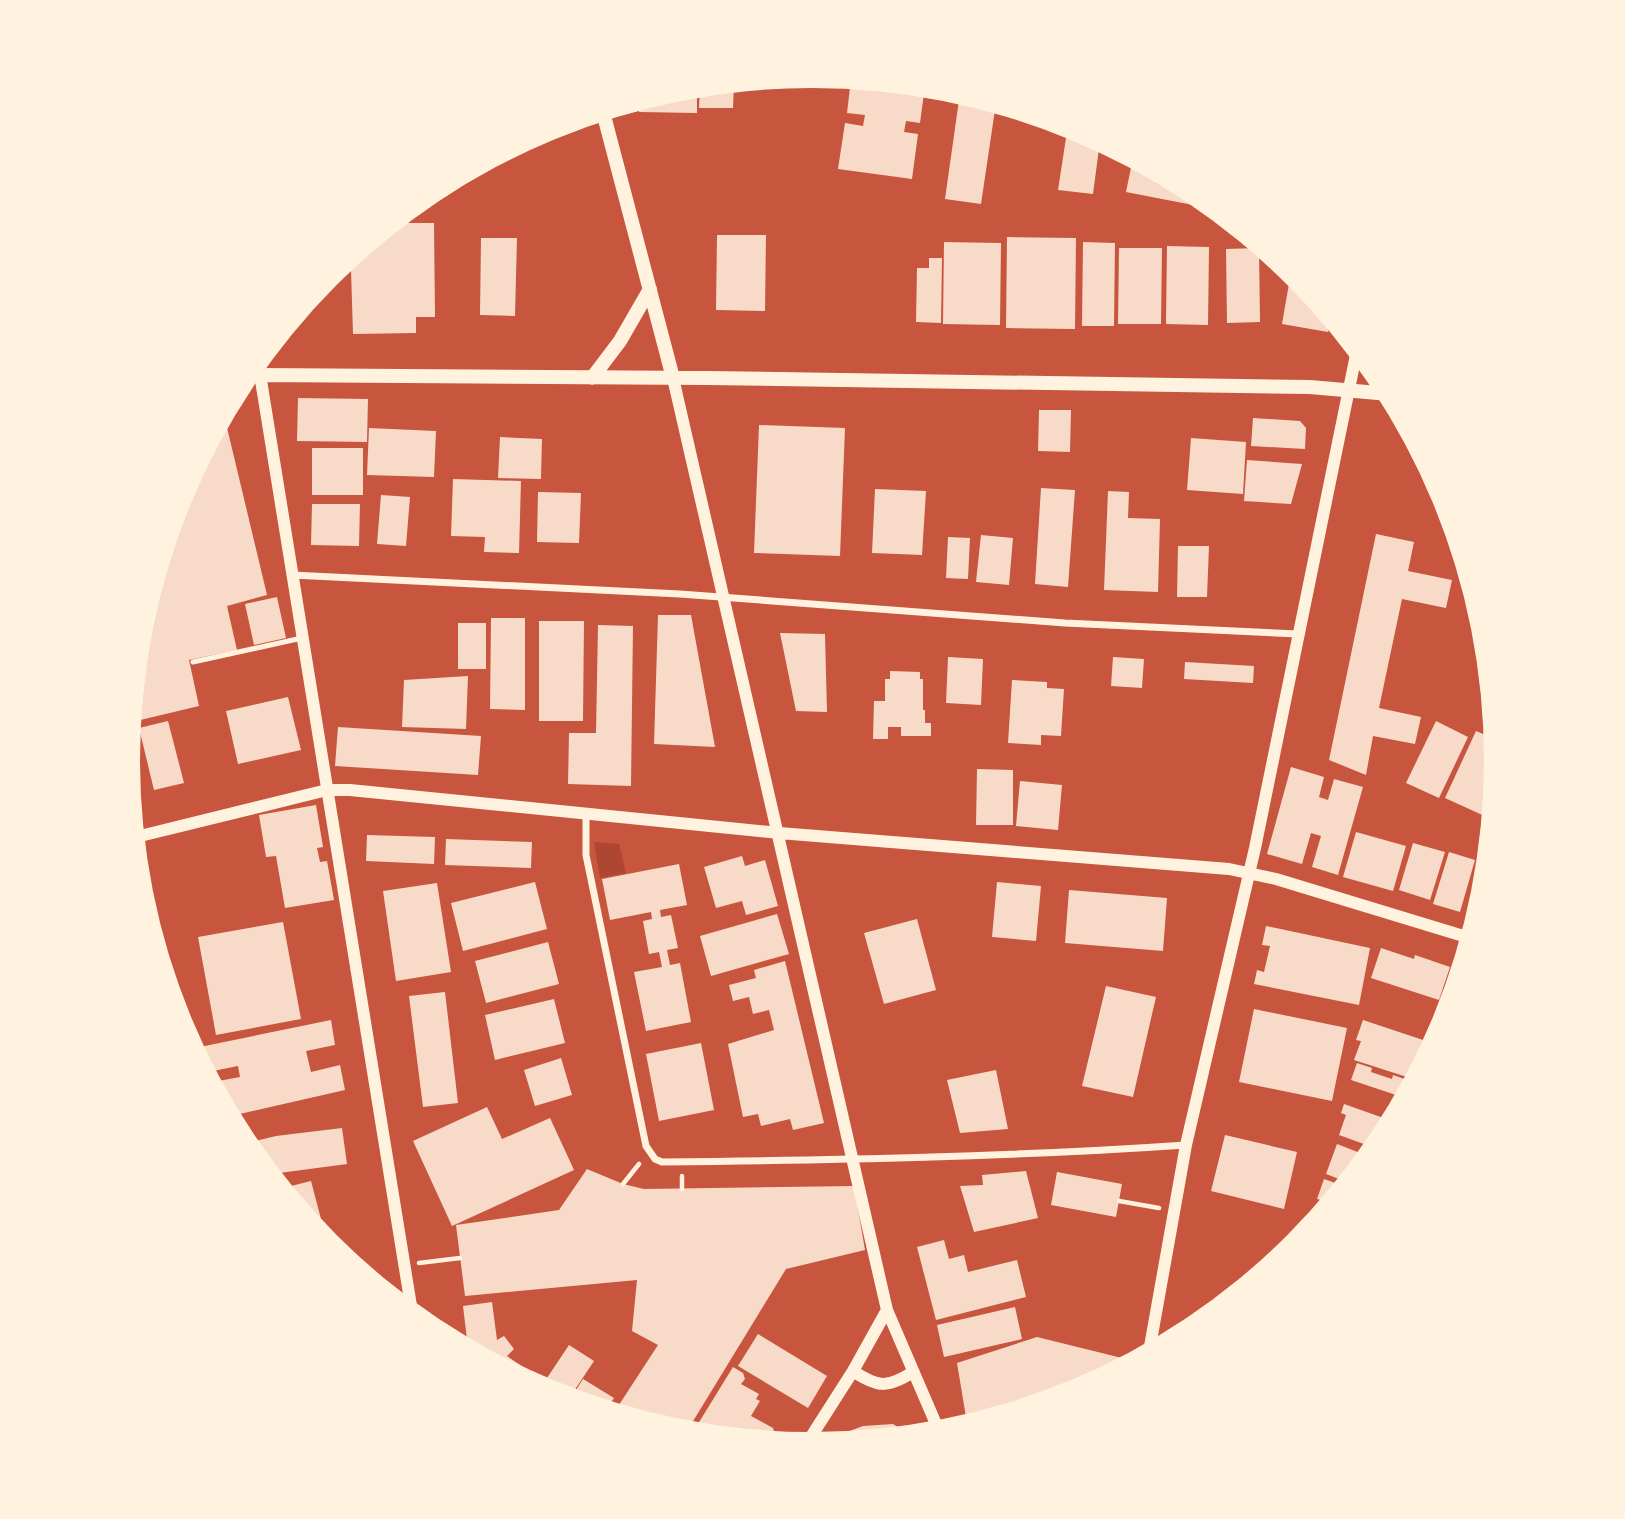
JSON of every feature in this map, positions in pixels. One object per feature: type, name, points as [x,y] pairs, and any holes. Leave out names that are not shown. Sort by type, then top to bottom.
[{"type":"main road","points":[[605,120],[674,379]]},
{"type":"main road","points":[[592,378],[620,341],[650,289]]},
{"type":"main road","points":[[266,369],[592,378],[1349,389],[1375,392]]},
{"type":"street","points":[[1151,1339],[1186,1145],[1250,872],[1354,362]]},
{"type":"street","points":[[260,377],[410,1298]]},
{"type":"street","points":[[674,379],[887,1310],[934,1421]]},
{"type":"street","points":[[292,575],[724,596],[1065,623],[1298,634]]},
{"type":"street","points":[[145,835],[327,790],[350,790],[779,833],[1250,872],[1461,935]]},
{"type":"street","points":[[586,814],[586,855],[646,1146],[655,1159],[662,1162],[853,1160],[1094,1152],[1186,1145]]},
{"type":"street","points":[[814,1432],[853,1371],[887,1310]]},
{"type":"street","points":[[853,1371],[872,1384],[894,1384],[913,1372]]},
{"type":"lane","points":[[193,662],[302,638]]},
{"type":"path","points":[[623,1184],[639,1164]]},
{"type":"path","points":[[682,1176],[682,1189]]},
{"type":"path","points":[[1119,1201],[1163,1209]]},
{"type":"path","points":[[404,1265],[460,1258]]},
{"type":"shaded area","points":[[594,842],[619,844],[626,873],[600,878]]},
{"type":"building","points":[[850,89],[924,97],[920,123],[906,121],[904,132],[918,134],[912,179],[838,169],[845,123],[863,126],[865,115],[847,113]]},
{"type":"building","points":[[734,92],[733,108],[699,108],[699,97]]},
{"type":"building","points":[[697,97],[697,113],[639,110]]},
{"type":"building","points":[[959,103],[995,113],[981,204],[945,199]]},
{"type":"building","points":[[1066,137],[1099,152],[1093,194],[1058,190]]},
{"type":"building","points":[[1131,168],[1191,205],[1126,192]]},
{"type":"building","points":[[407,223],[434,223],[435,317],[416,317],[416,333],[353,334],[351,271]]},
{"type":"building","points":[[717,235],[766,235],[765,311],[716,310]]},
{"type":"building","points":[[1007,237],[1076,238],[1075,329],[1006,328]]},
{"type":"building","points":[[481,238],[517,238],[515,316],[480,315]]},
{"type":"building","points":[[944,242],[1001,243],[1000,325],[943,324]]},
{"type":"building","points":[[1083,242],[1115,243],[1114,326],[1082,326]]},
{"type":"building","points":[[1167,246],[1209,247],[1208,325],[1166,324]]},
{"type":"building","points":[[1119,248],[1162,248],[1161,324],[1118,324]]},
{"type":"building","points":[[1249,248],[1259,257],[1260,322],[1227,323],[1226,249]]},
{"type":"building","points":[[929,258],[942,258],[941,323],[916,322],[917,268],[929,268]]},
{"type":"building","points":[[1289,285],[1329,329],[1328,332],[1282,324]]},
{"type":"building","points":[[298,398],[368,399],[367,442],[297,441]]},
{"type":"building","points":[[1039,410],[1071,410],[1070,452],[1038,451]]},
{"type":"building","points":[[1253,418],[1300,421],[1306,428],[1305,449],[1251,446]]},
{"type":"building","points":[[759,425],[845,428],[840,556],[754,553]]},
{"type":"building","points":[[369,428],[436,431],[434,477],[367,475]]},
{"type":"building","points":[[227,430],[267,595],[227,606],[237,650],[189,660],[199,706],[142,720],[146,672],[163,586],[192,502]]},
{"type":"building","points":[[500,437],[542,439],[541,479],[498,478]]},
{"type":"building","points":[[1191,438],[1246,442],[1243,494],[1187,490]]},
{"type":"building","points":[[312,448],[363,448],[363,495],[312,495]]},
{"type":"building","points":[[1247,460],[1302,464],[1291,504],[1244,501]]},
{"type":"building","points":[[453,479],[521,481],[519,553],[484,552],[485,537],[451,536]]},
{"type":"building","points":[[1041,488],[1075,490],[1068,587],[1035,584]]},
{"type":"building","points":[[875,489],[926,491],[922,555],[872,553]]},
{"type":"building","points":[[1108,491],[1129,492],[1128,518],[1160,519],[1158,592],[1104,590]]},
{"type":"building","points":[[538,492],[581,493],[579,543],[537,542]]},
{"type":"building","points":[[381,495],[410,497],[406,546],[377,544]]},
{"type":"building","points":[[312,504],[360,504],[359,546],[311,545]]},
{"type":"building","points":[[1376,534],[1414,542],[1408,571],[1452,580],[1446,608],[1402,599],[1379,708],[1421,717],[1415,744],[1373,736],[1366,775],[1329,760]]},
{"type":"building","points":[[981,535],[1013,538],[1009,585],[976,582]]},
{"type":"building","points":[[948,537],[970,538],[968,579],[946,578]]},
{"type":"building","points":[[1178,546],[1209,546],[1207,597],[1177,597]]},
{"type":"building","points":[[277,597],[286,638],[254,645],[245,604]]},
{"type":"building","points":[[658,615],[691,615],[715,747],[654,744]]},
{"type":"building","points":[[491,618],[525,618],[525,710],[490,709]]},
{"type":"building","points":[[539,621],[584,621],[583,721],[539,721]]},
{"type":"building","points":[[458,623],[486,623],[486,669],[458,669]]},
{"type":"building","points":[[598,625],[633,626],[631,786],[568,784],[569,733],[596,733]]},
{"type":"building","points":[[780,633],[825,634],[827,712],[796,711]]},
{"type":"building","points":[[948,657],[983,659],[981,705],[946,703]]},
{"type":"building","points":[[1113,657],[1144,659],[1142,688],[1111,686]]},
{"type":"building","points":[[1185,662],[1254,666],[1253,683],[1184,679]]},
{"type":"building","points":[[890,671],[920,672],[920,679],[923,679],[925,723],[931,723],[931,736],[901,736],[901,727],[888,727],[888,739],[873,739],[874,701],[885,701],[885,679],[890,679]]},
{"type":"building","points":[[468,676],[466,729],[402,727],[404,680]]},
{"type":"building","points":[[1012,680],[1047,682],[1047,688],[1064,689],[1061,736],[1041,735],[1041,745],[1008,743]]},
{"type":"building","points":[[288,697],[301,750],[238,764],[226,711]]},
{"type":"building","points":[[168,721],[184,783],[154,790],[141,737],[141,727]]},
{"type":"building","points":[[1436,721],[1468,737],[1439,798],[1406,783]]},
{"type":"building","points":[[338,727],[481,736],[478,775],[335,766]]},
{"type":"building","points":[[1476,731],[1483,734],[1482,815],[1445,798]]},
{"type":"building","points":[[1291,767],[1324,777],[1319,797],[1328,800],[1334,779],[1363,787],[1338,875],[1312,867],[1321,836],[1311,833],[1302,864],[1267,854]]},
{"type":"building","points":[[977,769],[1013,770],[1013,825],[976,825]]},
{"type":"building","points":[[1020,781],[1062,785],[1058,830],[1016,826]]},
{"type":"building","points":[[316,805],[323,847],[317,848],[320,862],[327,861],[334,900],[285,908],[276,856],[266,857],[259,815]]},
{"type":"building","points":[[1356,832],[1406,846],[1393,891],[1343,877]]},
{"type":"building","points":[[367,835],[435,837],[434,864],[366,861]]},
{"type":"building","points":[[446,839],[532,842],[531,868],[445,865]]},
{"type":"building","points":[[1413,843],[1445,852],[1430,900],[1399,890]]},
{"type":"building","points":[[1449,852],[1475,860],[1460,912],[1433,904]]},
{"type":"building","points":[[742,856],[745,866],[765,860],[778,906],[746,915],[742,901],[716,908],[704,867]]},
{"type":"building","points":[[679,864],[687,905],[660,910],[661,917],[671,915],[678,948],[667,950],[670,965],[680,963],[691,1022],[646,1031],[634,972],[662,967],[659,952],[649,954],[643,921],[652,919],[651,912],[610,920],[602,879]]},
{"type":"building","points":[[535,882],[547,929],[463,951],[451,903]]},
{"type":"building","points":[[997,882],[1041,886],[1036,941],[992,937]]},
{"type":"building","points":[[437,883],[451,972],[396,981],[383,891]]},
{"type":"building","points":[[1069,890],[1167,898],[1163,951],[1065,943]]},
{"type":"building","points":[[777,914],[789,954],[711,976],[700,936]]},
{"type":"building","points":[[917,919],[936,990],[884,1004],[864,933]]},
{"type":"building","points":[[283,922],[301,1019],[216,1035],[198,937]]},
{"type":"building","points":[[1266,926],[1370,948],[1359,1005],[1254,984],[1257,970],[1264,972],[1270,946],[1262,945]]},
{"type":"building","points":[[548,942],[559,984],[486,1003],[475,961]]},
{"type":"building","points":[[1381,948],[1414,959],[1415,955],[1450,967],[1439,1000],[1371,978]]},
{"type":"building","points":[[785,961],[824,1123],[793,1130],[790,1119],[761,1126],[758,1114],[743,1117],[728,1044],[774,1030],[769,1010],[753,1014],[749,997],[733,1001],[729,985],[756,978],[754,970]]},
{"type":"building","points":[[1106,986],[1156,997],[1133,1097],[1082,1086]]},
{"type":"building","points":[[445,992],[458,1103],[423,1107],[409,996]]},
{"type":"building","points":[[554,999],[565,1043],[495,1060],[485,1015]]},
{"type":"building","points":[[1254,1009],[1347,1028],[1332,1101],[1239,1082]]},
{"type":"building","points":[[331,1020],[335,1045],[306,1051],[311,1072],[340,1065],[345,1090],[242,1114],[223,1080],[240,1077],[238,1066],[217,1070],[205,1046]]},
{"type":"building","points":[[1363,1020],[1423,1040],[1405,1076],[1354,1060],[1361,1041],[1356,1040]]},
{"type":"building","points":[[701,1043],[714,1110],[659,1121],[646,1054]]},
{"type":"building","points":[[561,1058],[572,1095],[535,1106],[524,1070]]},
{"type":"building","points":[[1357,1063],[1372,1068],[1371,1072],[1392,1079],[1393,1075],[1403,1079],[1395,1095],[1351,1080]]},
{"type":"building","points":[[996,1070],[1008,1129],[960,1133],[947,1080]]},
{"type":"building","points":[[1344,1104],[1381,1117],[1363,1144],[1339,1135],[1346,1115],[1341,1113]]},
{"type":"building","points":[[487,1107],[502,1139],[550,1118],[574,1170],[452,1226],[413,1141]]},
{"type":"building","points":[[342,1128],[347,1164],[282,1173],[259,1140]]},
{"type":"building","points":[[1225,1135],[1297,1152],[1284,1209],[1211,1191]]},
{"type":"building","points":[[1337,1144],[1358,1152],[1338,1179],[1326,1174]]},
{"type":"building","points":[[587,1169],[623,1184],[644,1189],[854,1186],[865,1250],[786,1269],[693,1421],[620,1403],[658,1345],[632,1331],[637,1280],[465,1296],[456,1225],[559,1210]]},
{"type":"building","points":[[1026,1171],[1038,1218],[974,1232],[960,1186],[983,1185],[982,1175]]},
{"type":"building","points":[[1057,1172],[1122,1184],[1116,1217],[1051,1205]]},
{"type":"building","points":[[1324,1179],[1335,1183],[1320,1200],[1317,1199]]},
{"type":"building","points":[[311,1181],[321,1218],[307,1203],[293,1186]]},
{"type":"building","points":[[944,1240],[949,1259],[964,1255],[968,1272],[1017,1260],[1026,1297],[936,1320],[917,1247]]},
{"type":"building","points":[[492,1302],[497,1340],[504,1336],[514,1349],[507,1356],[517,1363],[466,1335],[463,1306]]},
{"type":"building","points":[[1015,1307],[1022,1339],[944,1357],[937,1325]]},
{"type":"building","points":[[758,1334],[827,1376],[808,1408],[738,1366]]},
{"type":"building","points":[[1037,1337],[1119,1357],[1029,1396],[965,1414],[957,1363]]},
{"type":"building","points":[[569,1345],[594,1361],[576,1388],[548,1377]]},
{"type":"building","points":[[733,1367],[743,1373],[745,1379],[741,1384],[759,1394],[756,1399],[760,1401],[751,1416],[774,1430],[725,1426],[699,1422]]},
{"type":"building","points":[[583,1379],[614,1398],[612,1401],[577,1389]]},
{"type":"building","points":[[893,1424],[897,1426],[852,1430],[863,1426]]}]
